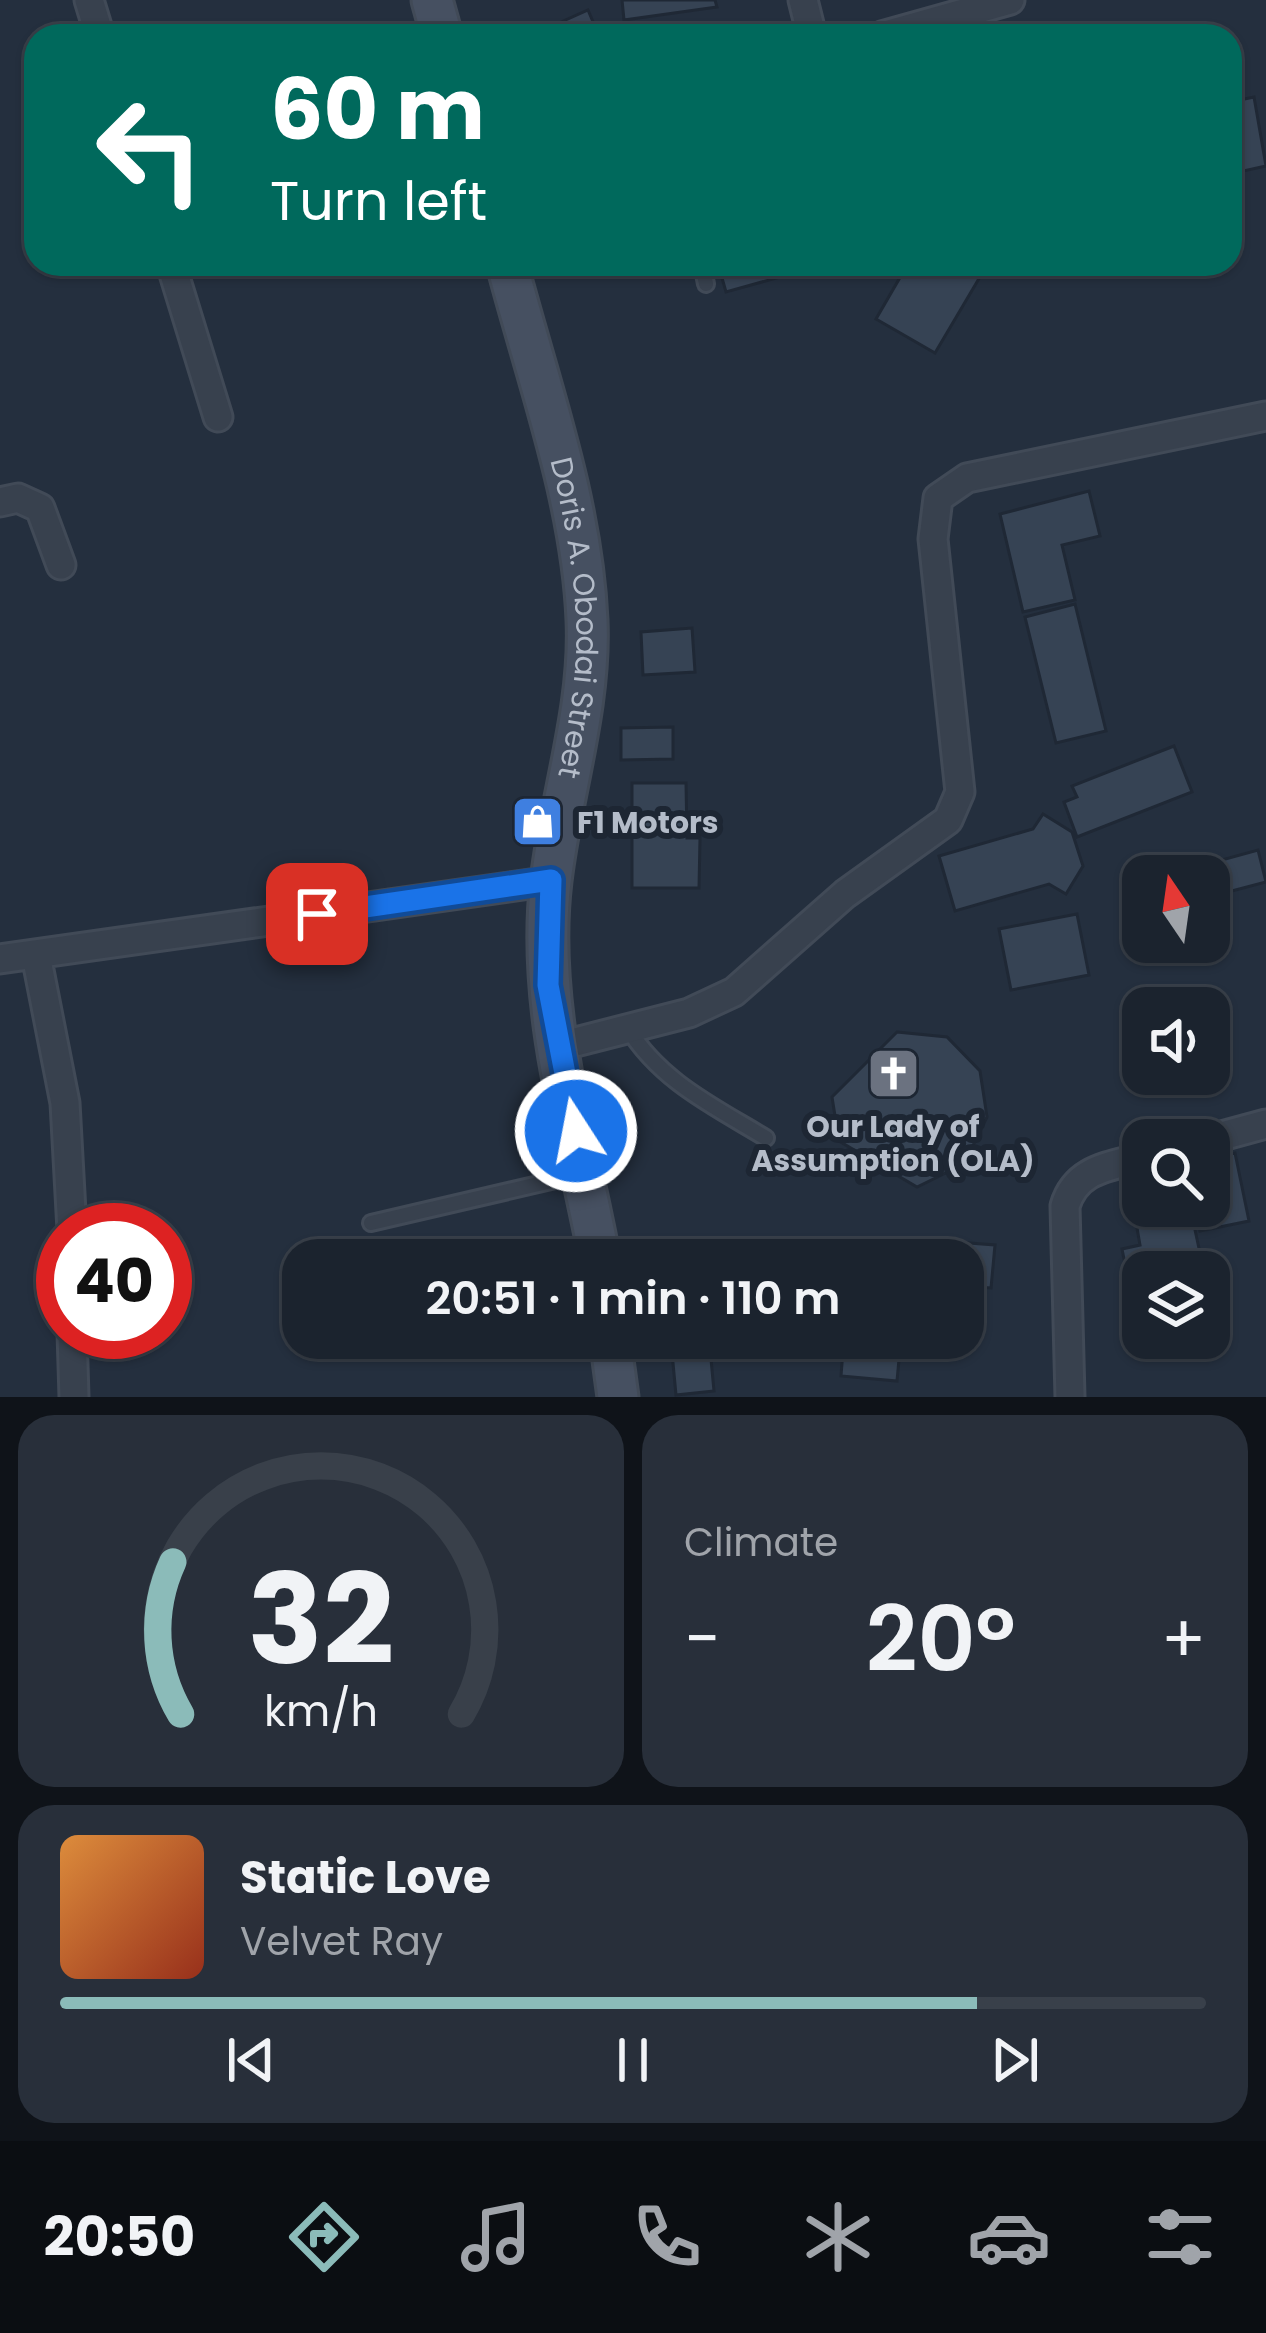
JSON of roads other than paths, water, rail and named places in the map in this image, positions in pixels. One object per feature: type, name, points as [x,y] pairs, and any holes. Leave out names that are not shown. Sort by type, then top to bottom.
[{"type":"street","points":[[925,24],[1010,0]]},
{"type":"street","points":[[175,276],[218,417]]},
{"type":"street","name":"Doris A. Obodai Street","points":[[510,276],[567,491],[588,622],[568,802],[551,880],[548,985],[596,1239]]},
{"type":"street","points":[[560,1046],[689,1012],[734,992],[845,894],[948,820],[960,792],[933,538],[938,498],[967,478],[1266,416]]},
{"type":"street","points":[[0,502],[18,498],[40,508],[61,566]]},
{"type":"street","points":[[0,959],[551,880]]},
{"type":"street","points":[[36,955],[65,1103],[71,1203]]},
{"type":"street","points":[[1230,1134],[1266,1124]]},
{"type":"street","points":[[1070,1397],[1064,1206],[1071,1184],[1089,1172],[1122,1163]]},
{"type":"street","points":[[73,1359],[74,1397]]},
{"type":"street","points":[[613,1359],[618,1397]]},
{"type":"lane","points":[[704,276],[706,284]]},
{"type":"lane","points":[[628,1028],[644,1054],[672,1081],[766,1138]]},
{"type":"lane","points":[[371,1223],[584,1174]]},
{"type":"place","name":"F1 Motors","points":[[538,822]]},
{"type":"place","name":"Our Lady of Assumption (OLA)","points":[[893,1074]]}]
